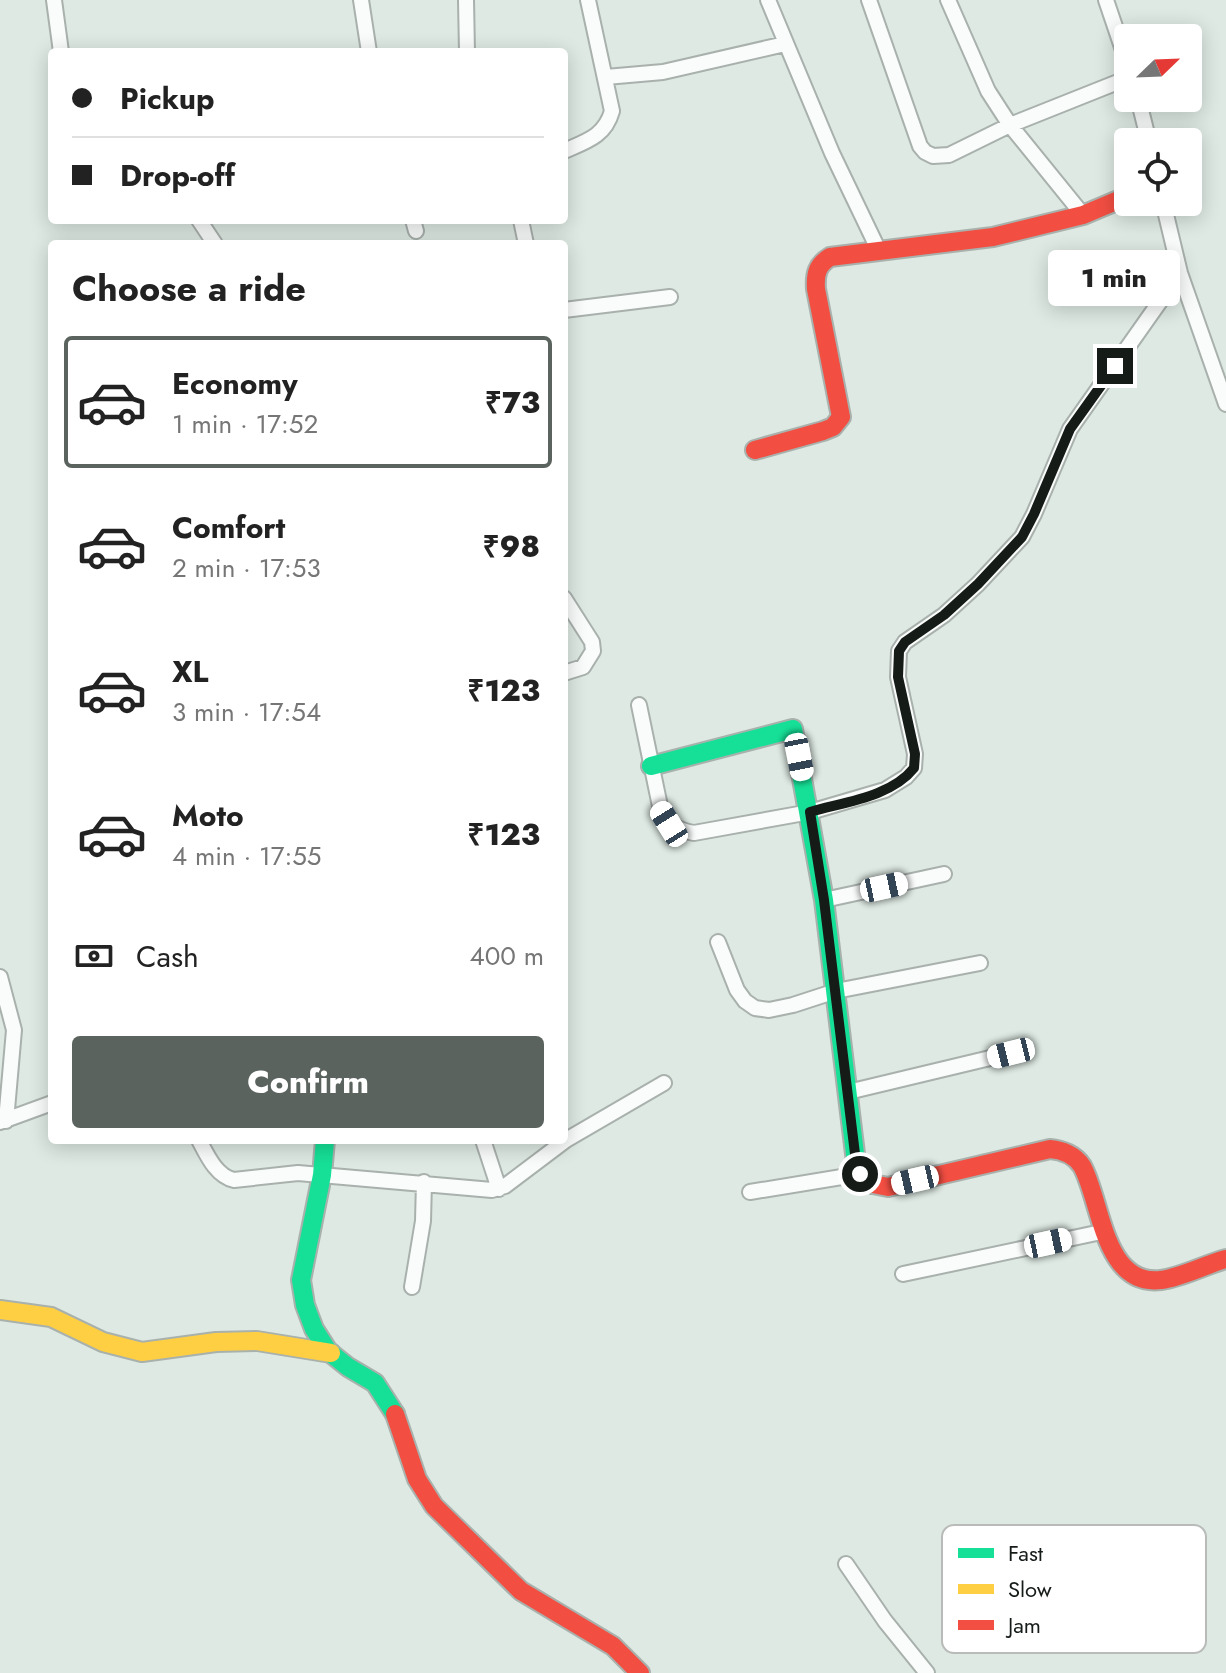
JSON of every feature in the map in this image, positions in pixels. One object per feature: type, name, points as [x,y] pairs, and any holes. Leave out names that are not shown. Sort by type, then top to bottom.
[{"type":"street","points":[[54,0],[60,48]]},
{"type":"street","points":[[361,0],[368,48]]},
{"type":"street","points":[[466,0],[467,48]]},
{"type":"street","points":[[568,149],[597,137],[608,126],[612,111],[588,0]]},
{"type":"street","points":[[768,0],[832,153],[879,251]]},
{"type":"street","points":[[869,0],[920,146],[933,156],[949,155],[1010,125],[1114,84]]},
{"type":"street","points":[[948,0],[988,91],[1010,125],[1083,215]]},
{"type":"street","points":[[1106,0],[1114,24]]},
{"type":"street","points":[[606,77],[663,72],[785,44]]},
{"type":"street","points":[[755,450],[823,431],[833,427],[841,417],[816,289],[816,270],[820,263],[830,257],[993,237],[1083,215],[1114,202]]},
{"type":"street","points":[[1166,216],[1180,273],[1226,404]]},
{"type":"street","points":[[639,705],[661,811],[669,824],[679,831],[694,833],[810,812],[898,784],[914,768],[915,754],[898,677],[899,651],[905,642],[944,615],[978,584],[1022,537],[1070,429],[1180,273]]},
{"type":"street","points":[[568,310],[670,297]]},
{"type":"street","points":[[568,604],[592,642],[593,651],[583,667],[568,672]]},
{"type":"street","points":[[651,766],[793,729],[824,900],[856,1162],[866,1182],[888,1187],[1050,1149],[1063,1149],[1082,1166],[1115,1257],[1133,1276],[1158,1281],[1226,1259]]},
{"type":"street","points":[[824,900],[944,874]]},
{"type":"street","points":[[718,942],[737,990],[745,1001],[755,1008],[769,1010],[836,991],[980,963]]},
{"type":"street","points":[[0,977],[14,1030],[3,1121],[48,1104]]},
{"type":"street","points":[[848,1092],[1011,1053]]},
{"type":"street","points":[[568,1139],[664,1083]]},
{"type":"street","points":[[202,1144],[226,1179],[298,1173],[424,1182],[485,1190],[499,1189],[561,1144]]},
{"type":"street","points":[[325,1144],[322,1175],[303,1263],[301,1295],[319,1341],[346,1366],[375,1382],[384,1393],[398,1418],[422,1488],[435,1508],[520,1590],[601,1635],[621,1651],[640,1673]]},
{"type":"street","points":[[484,1144],[499,1189]]},
{"type":"street","points":[[750,1192],[860,1174]]},
{"type":"street","points":[[412,1287],[423,1221],[424,1182]]},
{"type":"street","points":[[903,1274],[1106,1231]]},
{"type":"street","points":[[0,1310],[51,1317],[103,1342],[142,1352],[216,1342],[257,1341],[331,1353]]},
{"type":"street","points":[[846,1564],[885,1621],[927,1673]]},
{"type":"traffic: fast","points":[[651,766],[793,729],[824,900],[856,1162],[864,1178],[873,1184]]},
{"type":"traffic: fast","points":[[325,1144],[322,1175],[301,1280],[305,1305],[314,1329],[328,1351],[375,1383],[395,1414]]},
{"type":"traffic: slow","points":[[0,1310],[51,1317],[103,1342],[142,1352],[216,1342],[257,1341],[331,1353]]},
{"type":"traffic: jam","points":[[755,450],[823,431],[833,427],[841,417],[816,289],[818,270],[830,257],[993,237],[1083,215],[1114,202]]},
{"type":"traffic: jam","points":[[873,1184],[888,1187],[1050,1149],[1072,1156],[1082,1166],[1107,1238],[1127,1270],[1142,1278],[1161,1280],[1226,1259]]},
{"type":"traffic: jam","points":[[395,1414],[417,1479],[434,1506],[521,1591],[613,1646],[640,1673]]},
{"type":"route","points":[[860,1174],[810,812],[885,790],[898,784],[914,768],[915,754],[898,677],[899,651],[905,642],[944,615],[978,584],[1022,537],[1070,429],[1115,366]]}]
